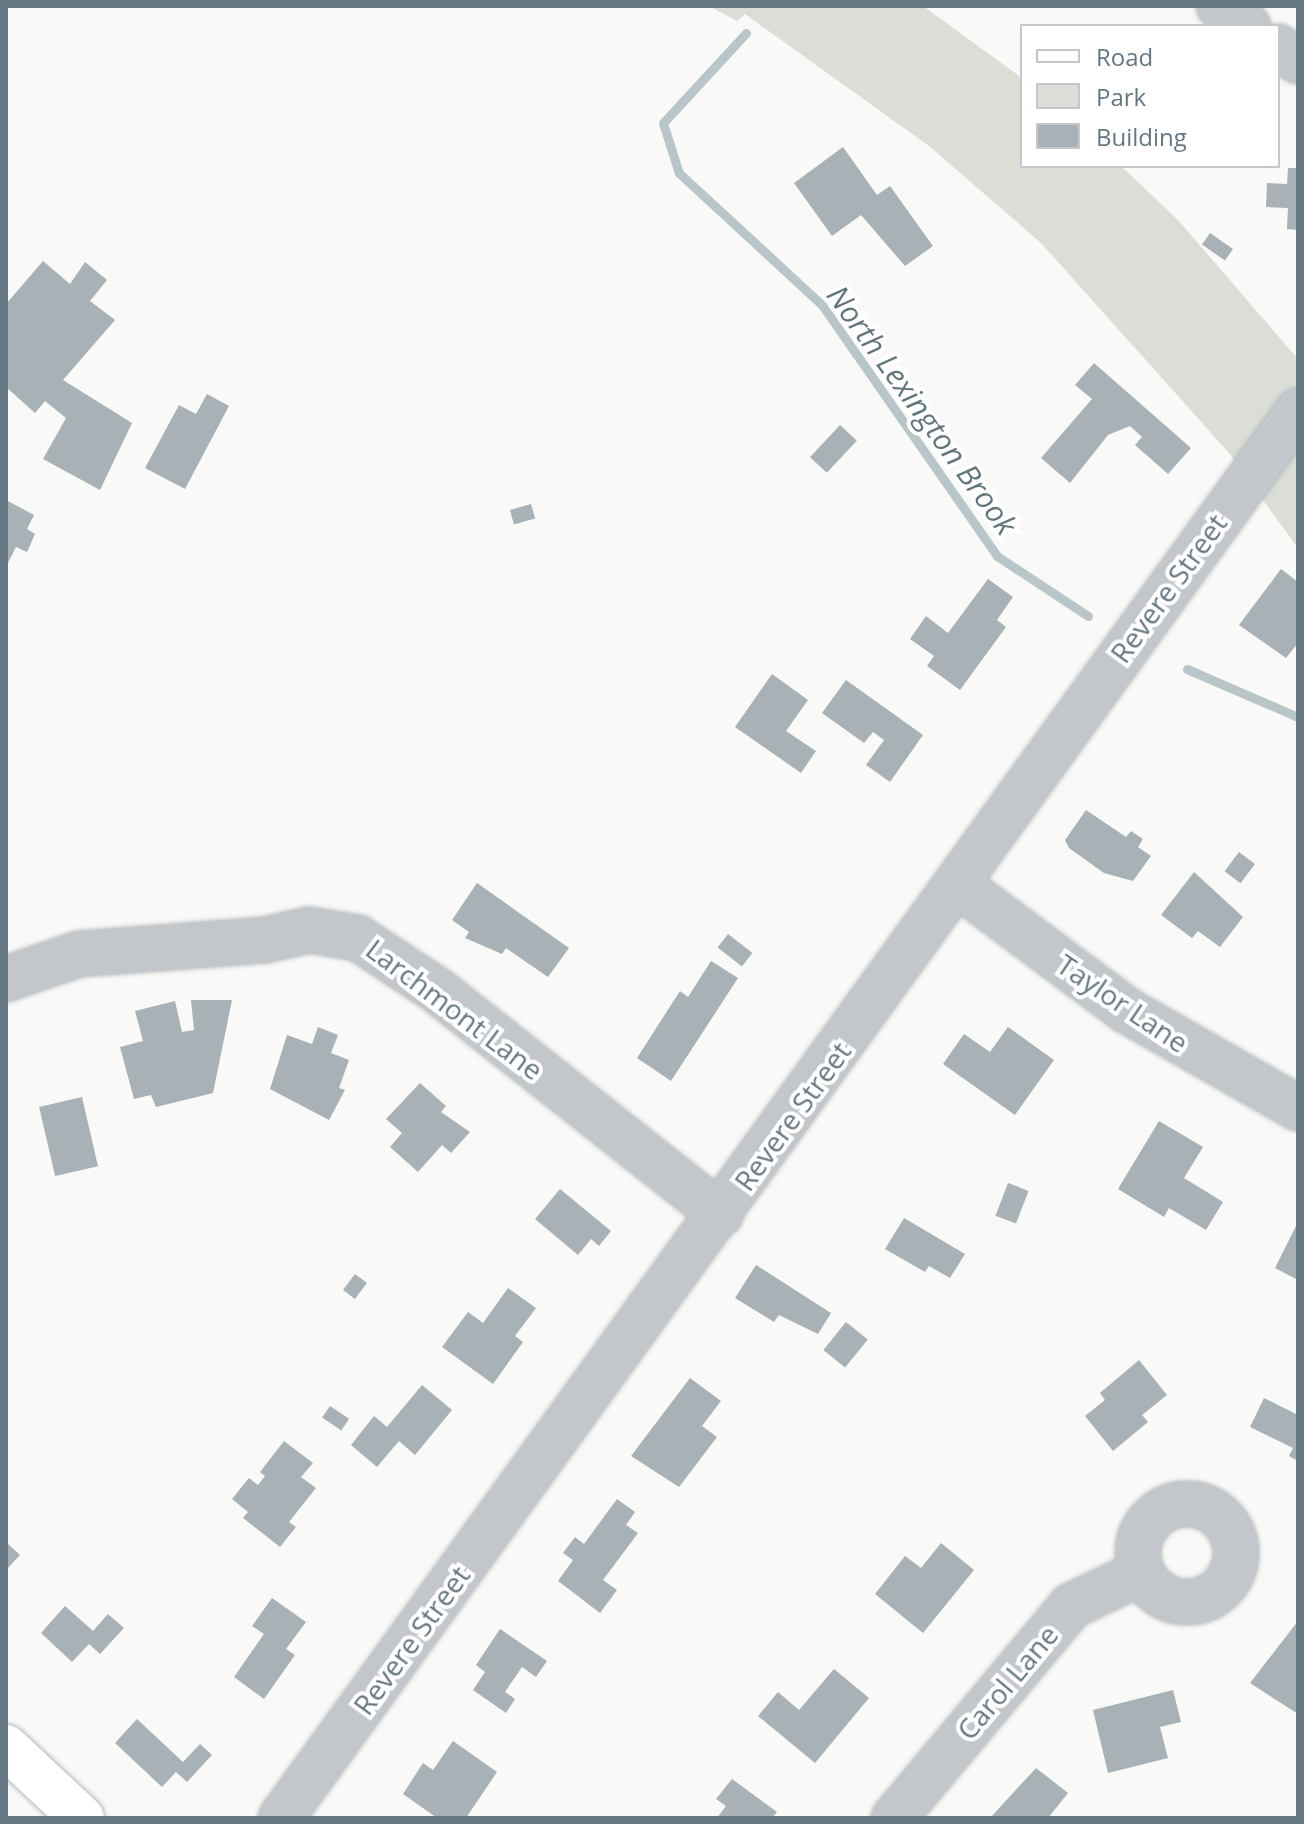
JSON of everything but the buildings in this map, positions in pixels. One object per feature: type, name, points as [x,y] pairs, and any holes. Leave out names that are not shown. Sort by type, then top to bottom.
[{"type":"main road","points":[[6,1747],[82,1818]]},
{"type":"street","points":[[1219,6],[1245,24]]},
{"type":"street","points":[[1280,48],[1298,61]]},
{"type":"street","name":"Revere Street","points":[[281,1818],[1298,411]]},
{"type":"street","name":"Taylor Lane","points":[[957,884],[1126,1010],[1298,1108]]},
{"type":"street","name":"Larchmont Lane","points":[[6,979],[93,952],[265,940],[309,930],[358,938],[438,991],[720,1214]]},
{"type":"street","name":"Carol Lane","points":[[894,1818],[1071,1606],[1140,1573]]},
{"type":"green space","points":[[709,6],[923,6],[1020,77],[1020,168],[1123,168],[1178,220],[1298,359],[1298,548],[1229,453],[1041,243],[929,146],[745,14],[737,21]]},
{"type":"waterway","name":"North Lexington Brook","points":[[746,33],[663,123],[679,173],[822,305],[997,556],[1088,616]]},
{"type":"waterway","name":"North Lexington Brook","points":[[1187,669],[1298,717]]}]
